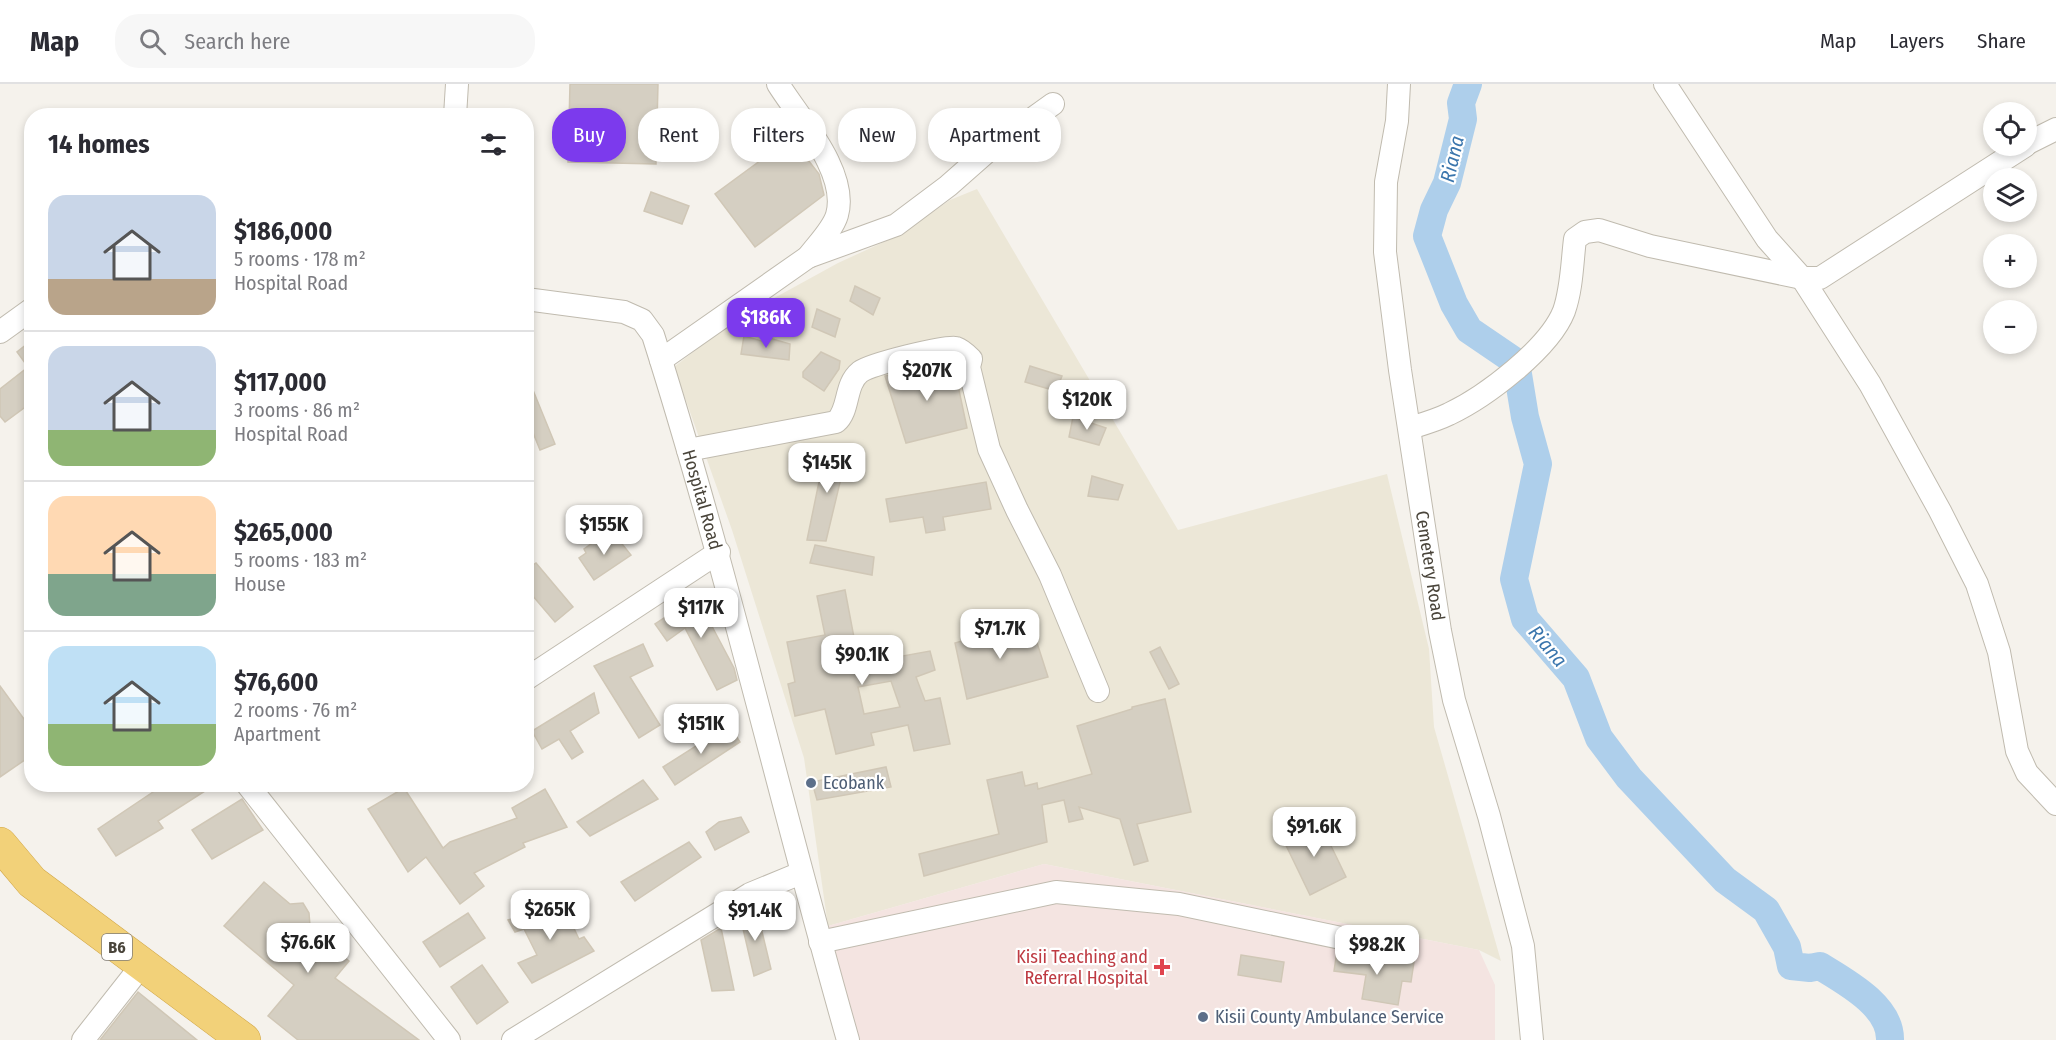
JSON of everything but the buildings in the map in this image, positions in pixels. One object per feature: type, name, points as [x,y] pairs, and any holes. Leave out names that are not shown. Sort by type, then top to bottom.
[{"type":"highway","name":"B6","points":[[0,844],[32,882],[244,1040]]},
{"type":"street","points":[[456,108],[457,84]]},
{"type":"street","points":[[778,84],[836,175],[840,200],[837,218],[808,257]]},
{"type":"street","name":"Cemetery Road","points":[[1400,84],[1397,121],[1386,182],[1385,252],[1451,689],[1489,816],[1523,946],[1532,1040]]},
{"type":"street","points":[[1665,84],[1767,239],[1802,278],[1870,384],[1977,584],[1999,652],[2017,751],[2027,773],[2056,804]]},
{"type":"street","points":[[661,360],[808,257],[896,225],[990,149],[1053,104]]},
{"type":"street","points":[[2037,139],[2056,129]]},
{"type":"street","points":[[1410,428],[1449,414],[1484,393],[1526,359],[1552,332],[1564,312],[1571,280],[1575,239],[1585,232],[1599,231],[1650,246],[1802,278],[1828,275],[2009,156]]},
{"type":"street","name":"Hospital Road","points":[[534,301],[624,312],[642,320],[653,335],[718,552],[801,873],[848,1040]]},
{"type":"street","points":[[0,332],[24,315]]},
{"type":"street","points":[[688,450],[836,422],[842,417],[852,382],[861,372],[884,362],[955,348],[967,354],[971,359],[969,367],[989,449],[1050,575],[1098,691]]},
{"type":"street","points":[[534,674],[718,552]]},
{"type":"street","points":[[253,792],[448,1040]]},
{"type":"street","points":[[513,1040],[750,894],[801,873]]},
{"type":"street","points":[[820,942],[1056,892],[1179,904],[1398,950]]},
{"type":"street","points":[[83,1040],[142,966]]},
{"type":"shaded area","points":[[977,189],[1178,530],[1387,474],[1429,649],[1434,727],[1501,961],[1479,950],[1044,864],[828,926],[804,758],[732,530],[674,367],[734,320],[838,263],[899,235],[950,200]]},
{"type":"shaded area","name":"Kisii Teaching and Referral Hospital","points":[[1044,864],[1479,950],[1495,985],[1495,1040],[855,1040],[828,926]]},
{"type":"waterway","name":"Riana","points":[[1468,84],[1461,103],[1463,119],[1447,183],[1434,210],[1427,236],[1454,304],[1469,330],[1516,362],[1525,417],[1538,464],[1514,579],[1525,619],[1576,678],[1599,738],[1629,778],[1725,880],[1766,910],[1787,947],[1791,966],[1810,968],[1820,966],[1854,987],[1883,1016],[1890,1040]]},
{"type":"place","name":"Ecobank","points":[[811,783]]},
{"type":"place","name":"Kisii Teaching and Referral Hospital","points":[[1162,967]]},
{"type":"place","name":"Kisii County Ambulance Service","points":[[1203,1017]]}]
